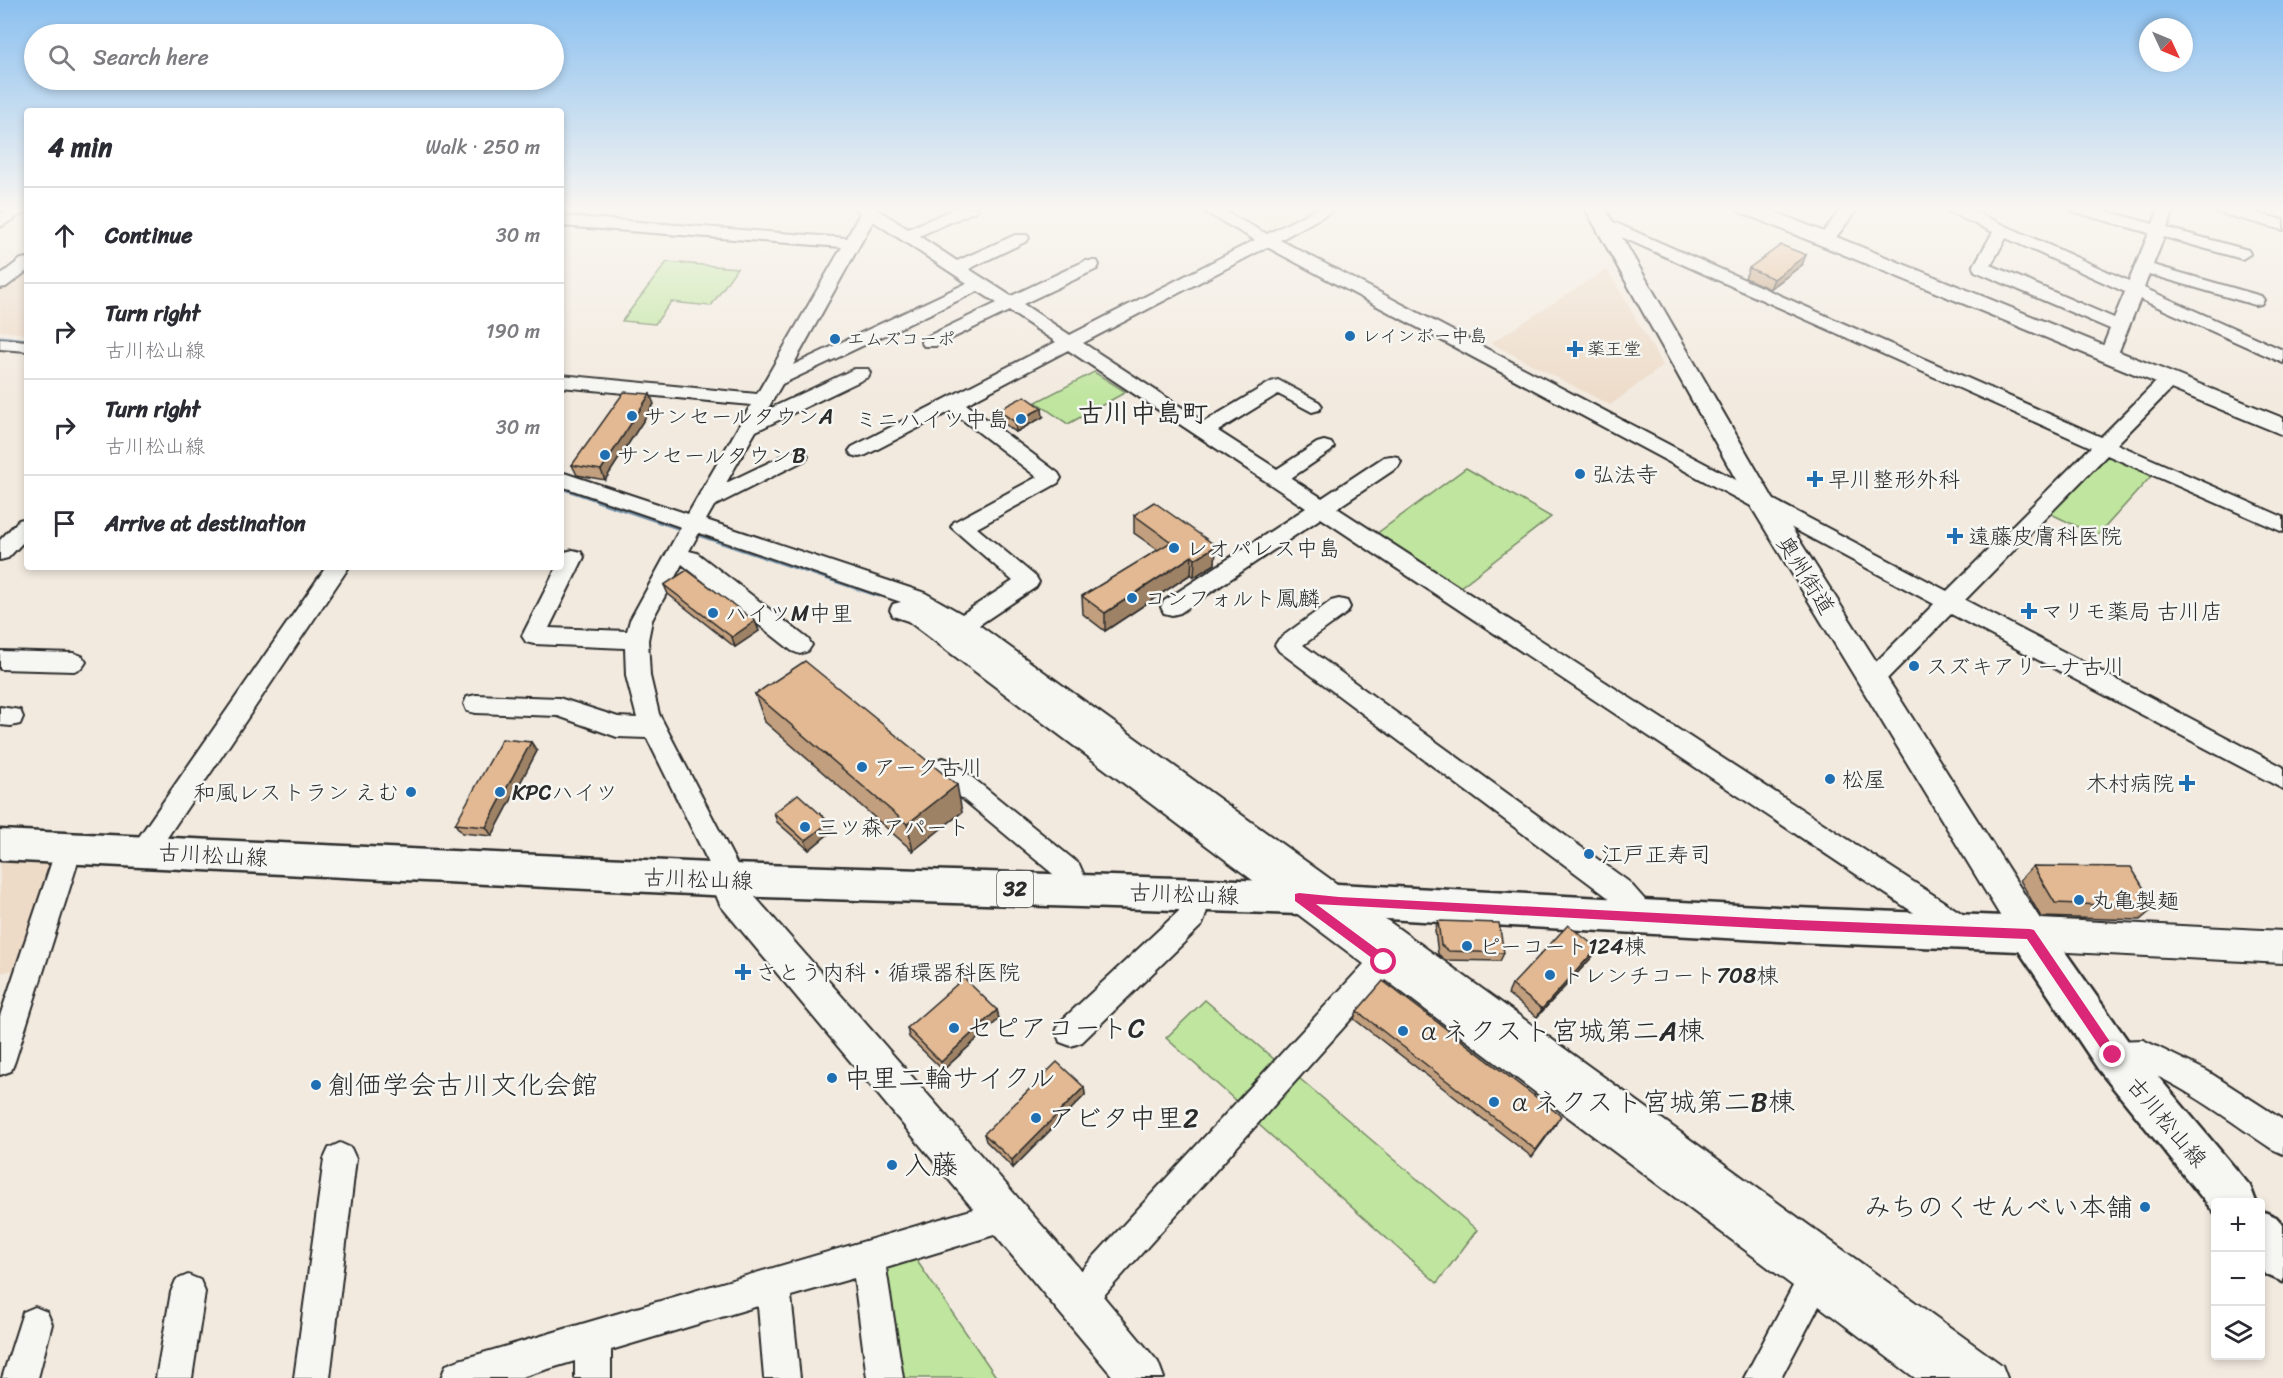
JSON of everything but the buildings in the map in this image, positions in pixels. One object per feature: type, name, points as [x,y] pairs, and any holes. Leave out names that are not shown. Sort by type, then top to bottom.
[{"type":"main road","name":"古川松山線","points":[[0,845],[731,880],[1299,898],[1642,917],[2030,934],[2113,1055],[2230,1198]]},
{"type":"main road","points":[[2265,1239],[2283,1259]]},
{"type":"street","points":[[836,272],[641,620],[636,640],[638,676],[647,714],[731,880],[734,896],[1078,1299],[1142,1378]]},
{"type":"street","points":[[962,272],[1967,933]]},
{"type":"street","points":[[930,342],[1078,272]]},
{"type":"street","points":[[859,451],[1205,272]]},
{"type":"street","points":[[1337,272],[1954,597],[2283,779]]},
{"type":"street","name":"奥州街道","points":[[1631,272],[1755,492],[2030,934]]},
{"type":"street","points":[[1725,272],[2283,525]]},
{"type":"street","points":[[1905,272],[2283,427]]},
{"type":"street","points":[[1993,272],[2120,327]]},
{"type":"street","points":[[2094,272],[2283,357]]},
{"type":"street","points":[[2108,356],[2141,272]]},
{"type":"street","points":[[2161,272],[2255,300]]},
{"type":"street","points":[[775,380],[979,284]]},
{"type":"street","points":[[0,344],[24,346]]},
{"type":"street","points":[[748,427],[861,373]]},
{"type":"street","points":[[564,381],[763,400]]},
{"type":"street","points":[[1872,680],[2168,381]]},
{"type":"street","points":[[1203,431],[1278,386],[1312,406]]},
{"type":"street","points":[[952,403],[1051,478],[962,527],[1028,582],[954,631]]},
{"type":"street","points":[[1276,479],[1324,447]]},
{"type":"street","points":[[564,496],[690,530],[798,456]]},
{"type":"street","points":[[1172,607],[1391,462]]},
{"type":"street","points":[[564,480],[741,548],[917,599],[954,631],[1384,962],[1440,989]]},
{"type":"street","points":[[690,530],[689,558],[800,645]]},
{"type":"street","points":[[0,553],[18,533]]},
{"type":"street","points":[[573,557],[534,636],[636,640]]},
{"type":"street","points":[[143,852],[336,570]]},
{"type":"street","points":[[1954,597],[2283,761]]},
{"type":"street","points":[[1339,607],[1287,645],[1619,890],[1642,917]]},
{"type":"street","points":[[954,631],[1339,902],[1440,989],[1885,1318],[1944,1378]]},
{"type":"street","points":[[0,660],[74,662]]},
{"type":"street","points":[[476,704],[559,707],[617,727],[655,729]]},
{"type":"street","points":[[943,768],[1069,872],[1077,891]]},
{"type":"street","points":[[0,1061],[69,849]]},
{"type":"street","points":[[1071,1032],[1192,916],[1194,895]]},
{"type":"street","points":[[2030,934],[2283,947]]},
{"type":"street","points":[[1078,1299],[1384,962]]},
{"type":"street","points":[[2113,1055],[2143,1054],[2196,1081],[2283,1138]]},
{"type":"street","points":[[312,1378],[340,1159]]},
{"type":"street","points":[[1709,1187],[1814,1281],[1885,1318],[1989,1378]]},
{"type":"street","points":[[459,1378],[1005,1216]]},
{"type":"street","points":[[868,1256],[885,1378]]},
{"type":"street","points":[[1762,1378],[1814,1281]]},
{"type":"street","points":[[773,1284],[782,1378]]},
{"type":"street","points":[[174,1378],[188,1292]]},
{"type":"street","points":[[20,1378],[35,1324]]},
{"type":"street","points":[[593,1338],[593,1378]]},
{"type":"shaded area","points":[[24,272],[24,334],[0,331],[0,289]]},
{"type":"shaded area","points":[[1602,272],[1609,272],[1663,366],[1610,405],[1491,343]]},
{"type":"shaded area","points":[[0,862],[52,864],[19,969],[0,973]]},
{"type":"green space","points":[[659,272],[734,272],[711,306],[671,302],[655,324],[622,321]]},
{"type":"green space","points":[[1094,372],[1126,392],[1068,424],[1036,402]]},
{"type":"green space","points":[[2105,451],[2154,473],[2097,536],[2047,512]]},
{"type":"green space","points":[[1466,468],[1551,517],[1455,591],[1372,537]]},
{"type":"green space","points":[[1205,1000],[1275,1060],[1236,1101],[1166,1038]]},
{"type":"green space","points":[[1299,1078],[1477,1230],[1437,1283],[1258,1124]]},
{"type":"green space","points":[[915,1258],[997,1378],[895,1378],[883,1270]]},
{"type":"waterway","points":[[0,338],[24,341]]},
{"type":"waterway","points":[[564,488],[602,501]]},
{"type":"waterway","points":[[597,499],[879,594]]},
{"type":"place","name":"レインボー中島","points":[[1350,336]]},
{"type":"place","name":"エムズコーポ","points":[[835,339]]},
{"type":"place","name":"薬王堂","points":[[1575,349]]},
{"type":"place","name":"サンセールタウンA","points":[[632,416]]},
{"type":"place","name":"ミニハイツ中島","points":[[1021,419]]},
{"type":"place","name":"サンセールタウンB","points":[[605,455]]},
{"type":"place","name":"弘法寺","points":[[1580,474]]},
{"type":"place","name":"早川整形外科","points":[[1815,479]]},
{"type":"place","name":"遠藤皮膚科医院","points":[[1955,536]]},
{"type":"place","name":"レオパレス中島","points":[[1174,548]]},
{"type":"place","name":"コンフォルト鳳麟","points":[[1132,598]]},
{"type":"place","name":"マリモ薬局 古川店","points":[[2029,611]]},
{"type":"place","name":"ハイツM中里","points":[[713,613]]},
{"type":"place","name":"スズキアリーナ古川","points":[[1914,666]]},
{"type":"place","name":"アーク古川","points":[[862,767]]},
{"type":"place","name":"松屋","points":[[1830,779]]},
{"type":"place","name":"木村病院","points":[[2187,783]]},
{"type":"place","name":"和風レストラン えむ","points":[[411,792]]},
{"type":"place","name":"KPCハイツ","points":[[500,792]]},
{"type":"place","name":"三ツ森アパート","points":[[805,827]]},
{"type":"place","name":"江戸正寿司","points":[[1589,854]]},
{"type":"place","name":"丸亀製麺","points":[[2079,900]]},
{"type":"place","name":"ピーコート124棟","points":[[1467,946]]},
{"type":"place","name":"さとう内科・循環器科医院","points":[[743,972]]},
{"type":"place","name":"トレンチコート708棟","points":[[1550,975]]},
{"type":"place","name":"セピアコートC","points":[[954,1028]]},
{"type":"place","name":"αネクスト宮城第二A棟","points":[[1403,1031]]},
{"type":"place","name":"中里二輪サイクル","points":[[832,1078]]},
{"type":"place","name":"創価学会古川文化会館","points":[[316,1085]]},
{"type":"place","name":"αネクスト宮城第二B棟","points":[[1494,1102]]},
{"type":"place","name":"アビタ中里2","points":[[1036,1118]]},
{"type":"place","name":"入藤","points":[[892,1165]]},
{"type":"place","name":"みちのくせんべい本舗","points":[[2145,1207]]},
{"type":"district","name":"古川中島町","points":[[1143,413]]},
{"type":"route","points":[[1384,962],[1299,898],[1339,902],[1796,925],[2030,934],[2113,1055]]}]
